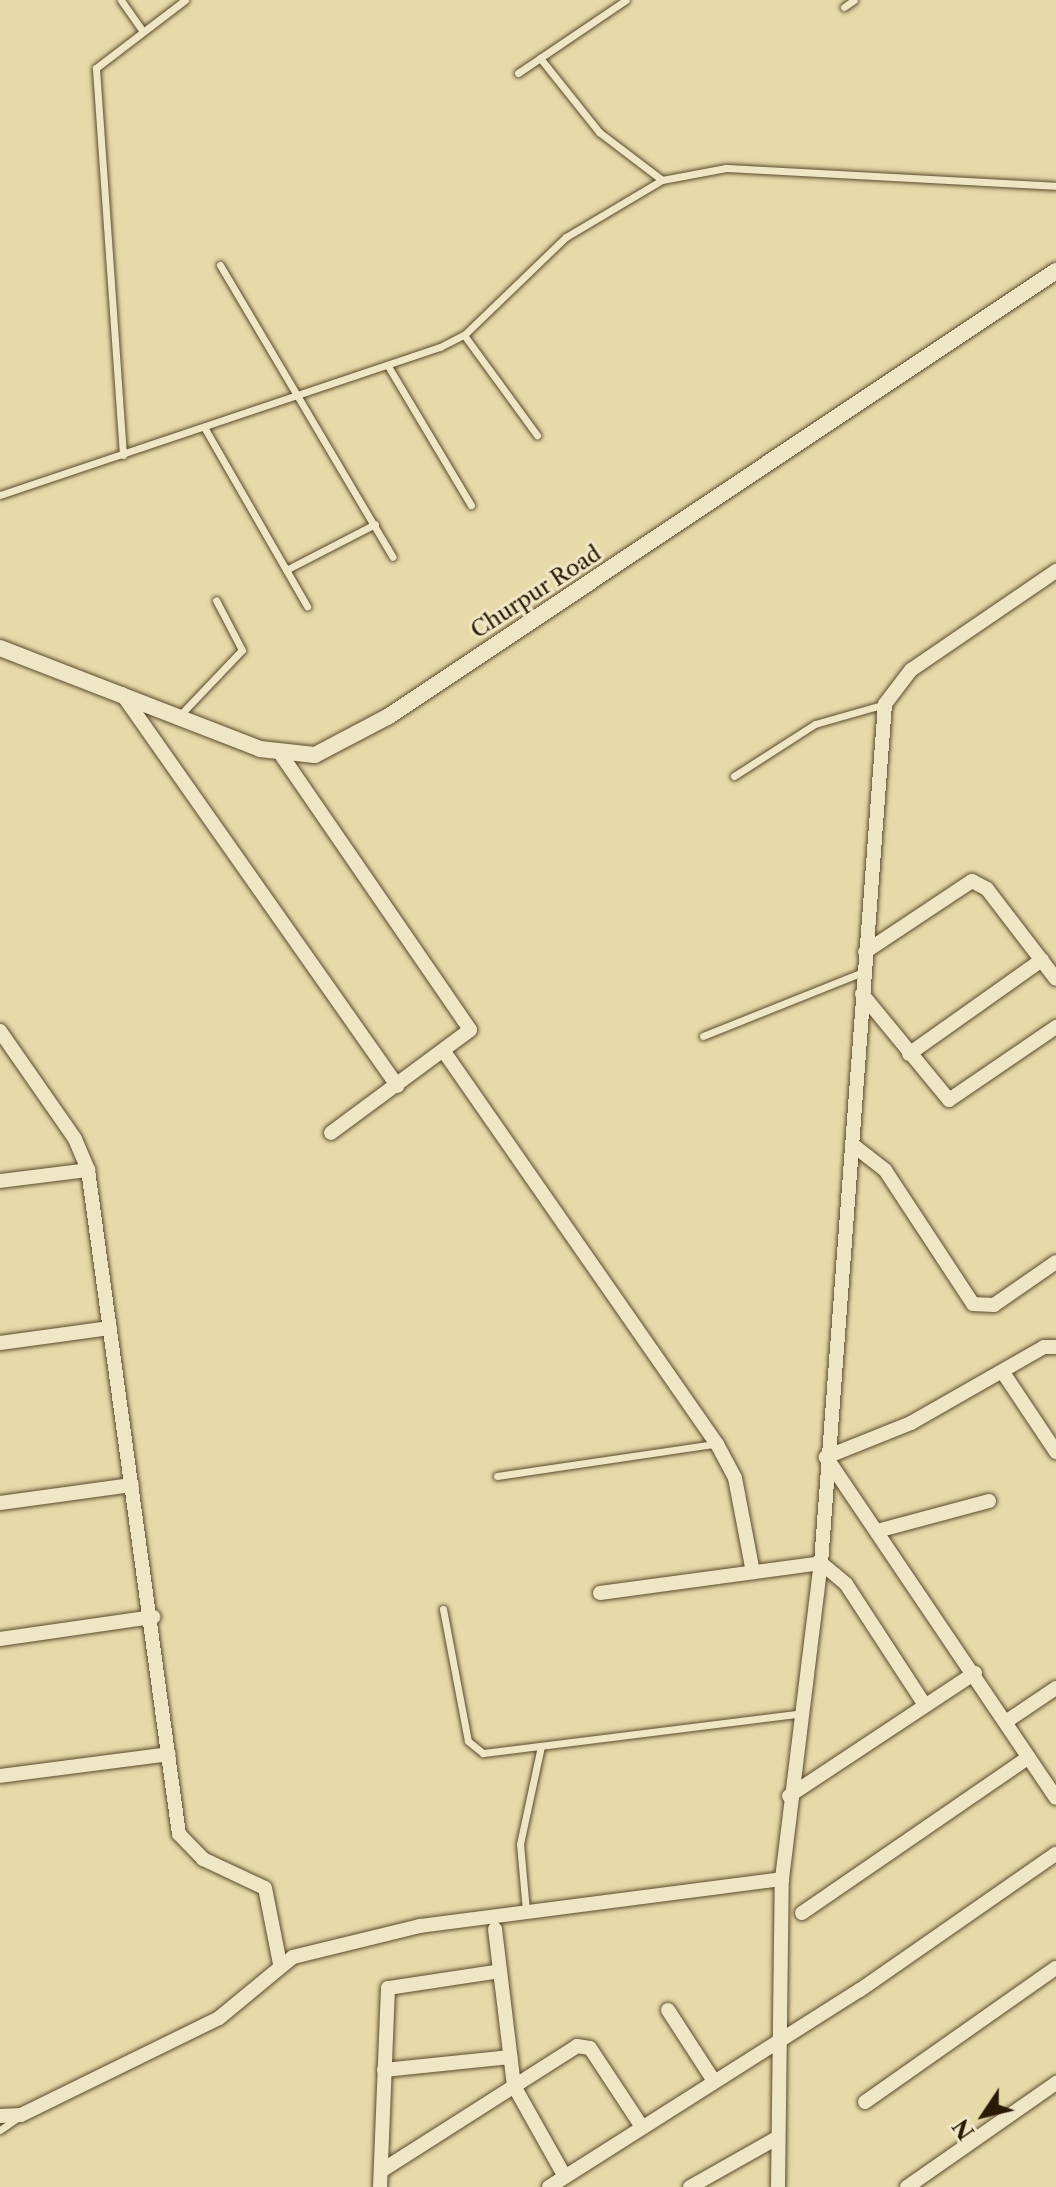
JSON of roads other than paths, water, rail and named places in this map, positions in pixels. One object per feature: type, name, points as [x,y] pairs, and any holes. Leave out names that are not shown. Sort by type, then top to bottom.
[{"type":"street","name":"Churpur Road","points":[[0,648],[181,714],[282,756],[315,755],[346,743],[1056,271]]},
{"type":"street","points":[[778,2187],[782,1879],[797,1714],[821,1563],[826,1457],[853,1145],[863,972],[885,704],[911,670],[1056,571]]},
{"type":"street","points":[[119,691],[398,1086]]},
{"type":"street","points":[[282,756],[467,1021],[469,1035],[331,1133]]},
{"type":"street","points":[[865,952],[972,881],[987,889],[1056,979]]},
{"type":"street","points":[[909,1054],[1042,960]]},
{"type":"street","points":[[862,994],[949,1100],[1056,1027]]},
{"type":"street","points":[[0,1031],[75,1139],[88,1170],[153,1617],[179,1834],[203,1859],[265,1888],[286,1960]]},
{"type":"street","points":[[445,1053],[717,1444],[735,1478],[753,1572]]},
{"type":"street","points":[[853,1145],[885,1170],[973,1304],[994,1305],[1056,1262]]},
{"type":"street","points":[[0,1181],[88,1170]]},
{"type":"street","points":[[0,1343],[110,1328]]},
{"type":"street","points":[[826,1457],[1004,1374],[1044,1347],[1056,1347]]},
{"type":"street","points":[[1004,1374],[1056,1452]]},
{"type":"street","points":[[826,1457],[975,1673],[1056,1798]]},
{"type":"street","points":[[0,1503],[132,1485]]},
{"type":"street","points":[[877,1531],[989,1501]]},
{"type":"street","points":[[600,1593],[821,1563],[835,1569],[925,1705]]},
{"type":"street","points":[[0,1639],[153,1617]]},
{"type":"street","points":[[789,1796],[975,1673]]},
{"type":"street","points":[[1007,1721],[1056,1688]]},
{"type":"street","points":[[0,1776],[169,1754]]},
{"type":"street","points":[[802,1913],[1029,1757]]},
{"type":"street","points":[[549,2187],[714,2081],[781,2042],[1056,1854]]},
{"type":"street","points":[[0,2116],[21,2115],[219,2018],[286,1960],[365,1937],[526,1911],[782,1879]]},
{"type":"street","points":[[495,1929],[514,2086],[565,2177]]},
{"type":"street","points":[[865,2102],[1056,1968]]},
{"type":"street","points":[[380,2187],[388,1988],[500,1971]]},
{"type":"street","points":[[668,2010],[714,2081]]},
{"type":"street","points":[[381,2171],[584,2045],[642,2127]]},
{"type":"street","points":[[384,2070],[510,2057]]},
{"type":"street","points":[[907,2187],[1056,2083]]},
{"type":"street","points":[[690,2187],[777,2138]]},
{"type":"lane","points":[[121,0],[142,30]]},
{"type":"lane","points":[[123,455],[96,68],[185,0]]},
{"type":"lane","points":[[518,73],[626,0]]},
{"type":"lane","points":[[844,7],[854,0]]},
{"type":"lane","points":[[540,58],[599,132],[662,180]]},
{"type":"lane","points":[[0,495],[388,366],[464,335],[566,237],[662,180],[726,168],[1056,186]]},
{"type":"lane","points":[[220,265],[303,395],[393,557]]},
{"type":"lane","points":[[464,335],[537,435]]},
{"type":"lane","points":[[388,366],[471,505]]},
{"type":"lane","points":[[204,427],[307,606]]},
{"type":"lane","points":[[286,570],[375,524]]},
{"type":"lane","points":[[181,714],[242,650],[216,600]]},
{"type":"lane","points":[[734,776],[815,724],[885,704]]},
{"type":"lane","points":[[703,1036],[863,972]]},
{"type":"lane","points":[[497,1476],[717,1444]]},
{"type":"lane","points":[[443,1609],[468,1741],[483,1753],[797,1714]]},
{"type":"lane","points":[[526,1911],[520,1844],[541,1746]]},
{"type":"lane","points":[[0,2130],[21,2115]]}]
